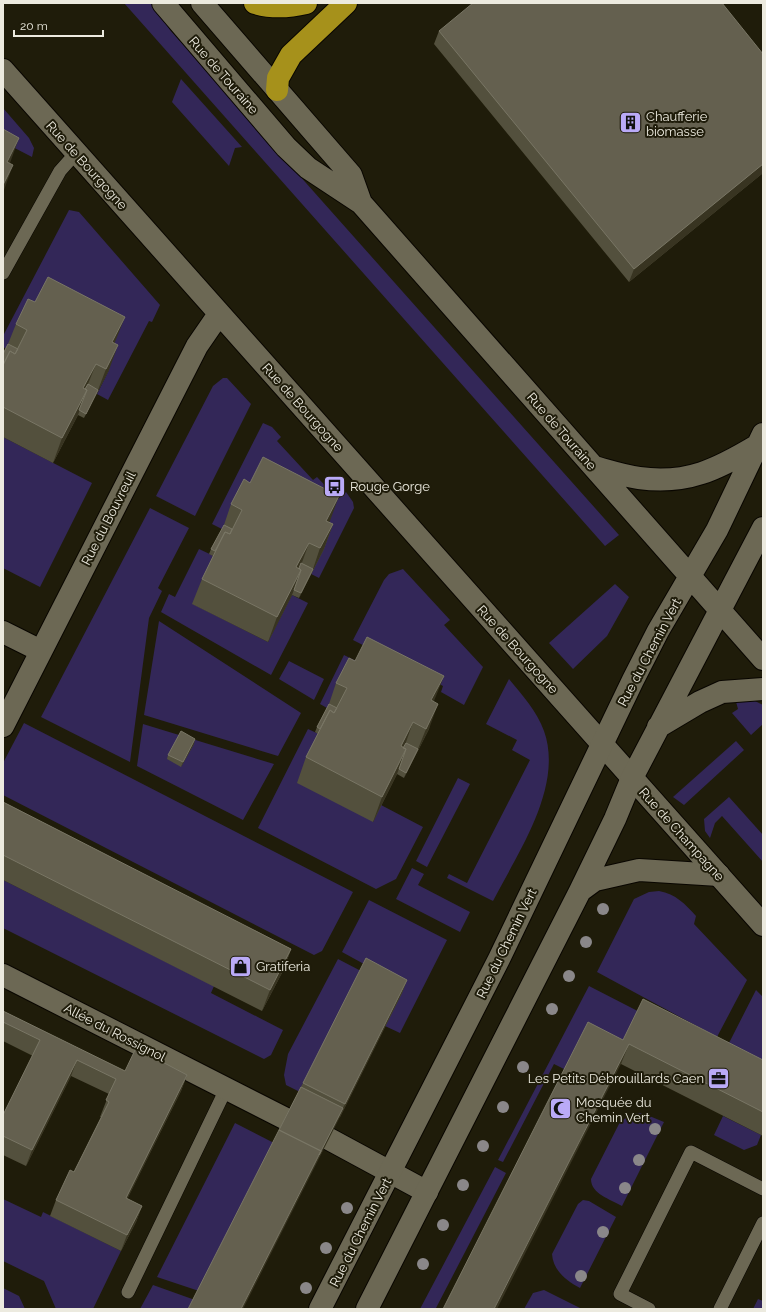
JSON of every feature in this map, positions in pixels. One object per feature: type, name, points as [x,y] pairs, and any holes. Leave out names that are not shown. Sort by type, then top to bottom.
[{"type":"highway","points":[[255,3],[266,6],[292,7],[306,3]]},
{"type":"highway","points":[[277,90],[278,78],[291,55],[346,3]]},
{"type":"street","name":"Rue de Touraine","points":[[163,3],[286,147],[308,168],[361,203],[763,659]]},
{"type":"street","name":"Rue de Touraine","points":[[202,3],[351,175],[361,203]]},
{"type":"street","name":"Rue de Bourgogne","points":[[3,70],[602,744]]},
{"type":"street","name":"Rue de Touraine","points":[[277,90],[273,119],[286,147]]},
{"type":"street","name":"Rue du Bouvreuil","points":[[3,726],[197,346],[219,314]]},
{"type":"street","points":[[594,467],[644,478],[668,480],[687,478],[720,466],[760,440]]},
{"type":"street","name":"Rue du Chemin Vert","points":[[320,1309],[499,959],[658,631],[717,530],[760,440]]},
{"type":"street","points":[[367,1309],[580,890],[615,819],[632,778],[658,727],[720,610],[762,537]]},
{"type":"street","points":[[3,632],[41,651]]},
{"type":"street","points":[[658,727],[700,702],[722,692],[763,689]]},
{"type":"street","name":"Rue de Champagne","points":[[602,744],[763,925]]},
{"type":"street","points":[[580,890],[595,880],[639,870],[719,875]]},
{"type":"street","name":"Allée du Rossignol","points":[[3,975],[286,1119]]},
{"type":"street","points":[[329,1139],[427,1192]]},
{"type":"lane","points":[[3,273],[60,171],[76,153]]},
{"type":"lane","points":[[128,1292],[226,1089]]},
{"type":"lane","points":[[649,1309],[620,1294],[691,1152],[763,1188]]},
{"type":"lane","points":[[720,1309],[763,1223]]},
{"type":"shaded area","points":[[124,3],[152,3],[170,30],[619,535],[605,546]]},
{"type":"shaded area","points":[[181,79],[242,147],[235,148],[229,166],[172,102]]},
{"type":"shaded area","points":[[3,108],[29,138],[34,148],[32,157],[3,142]]},
{"type":"shaded area","points":[[69,210],[79,212],[160,305],[152,322],[149,321],[108,400],[97,394],[109,370],[103,367],[115,342],[7,349],[3,347],[3,336]]},
{"type":"shaded area","points":[[223,378],[227,378],[251,404],[195,516],[156,496],[213,386]]},
{"type":"shaded area","points":[[263,423],[272,427],[281,437],[277,441],[313,480],[317,477],[338,499],[346,492],[353,502],[354,508],[319,578],[212,524]]},
{"type":"shaded area","points":[[3,437],[92,483],[40,587],[3,568]]},
{"type":"shaded area","points":[[150,508],[189,528],[158,588],[162,591],[149,618],[130,762],[41,717]]},
{"type":"shaded area","points":[[199,549],[216,557],[193,604],[268,642],[292,595],[308,603],[271,675],[161,612],[169,594],[175,597]]},
{"type":"shaded area","points":[[403,569],[450,620],[444,625],[483,667],[464,705],[441,692],[443,686],[353,640],[384,580],[389,574]]},
{"type":"shaded area","points":[[615,584],[629,597],[607,636],[573,669],[549,643]]},
{"type":"shaded area","points":[[159,621],[301,713],[278,756],[144,715]]},
{"type":"shaded area","points":[[344,655],[358,662],[327,708],[320,704]]},
{"type":"shaded area","points":[[289,661],[324,679],[314,700],[279,679]]},
{"type":"shaded area","points":[[509,679],[533,710],[544,731],[549,752],[548,775],[543,797],[535,819],[493,901],[447,878],[449,874],[467,883],[530,760],[512,750],[517,740],[486,724]]},
{"type":"shaded area","points":[[745,696],[763,705],[763,724],[751,735],[732,713],[738,709],[735,698]]},
{"type":"shaded area","points":[[24,723],[353,892],[322,951],[314,955],[3,795],[3,763]]},
{"type":"shaded area","points":[[143,724],[274,764],[243,820],[137,766]]},
{"type":"shaded area","points":[[308,729],[321,735],[373,822],[381,805],[423,827],[396,879],[376,889],[258,828]]},
{"type":"shaded area","points":[[736,741],[744,750],[684,805],[673,797]]},
{"type":"shaded area","points":[[458,778],[470,784],[427,867],[416,861]]},
{"type":"shaded area","points":[[729,797],[763,835],[763,862],[722,816],[715,823],[710,838],[705,831],[704,819]]},
{"type":"shaded area","points":[[412,868],[424,874],[418,885],[470,912],[460,932],[396,899]]},
{"type":"shaded area","points":[[3,880],[214,986],[211,993],[283,1030],[271,1055],[264,1059],[3,928]]},
{"type":"shaded area","points":[[659,891],[670,894],[688,907],[696,916],[694,924],[747,980],[717,1037],[597,972],[634,899],[649,892]]},
{"type":"shaded area","points":[[369,900],[447,940],[400,1033],[385,1026],[384,975],[342,952]]},
{"type":"shaded area","points":[[338,959],[361,971],[300,1092],[286,1085],[284,1075],[288,1054]]},
{"type":"shaded area","points":[[589,986],[661,1023],[615,1061],[566,1070],[554,1064],[503,1162],[498,1160]]},
{"type":"shaded area","points":[[756,990],[763,997],[763,1061],[729,1043]]},
{"type":"shaded area","points":[[633,1113],[642,1113],[664,1122],[622,1206],[602,1196],[594,1189],[591,1179],[620,1122]]},
{"type":"shaded area","points":[[723,1116],[761,1135],[757,1145],[744,1150],[714,1135]]},
{"type":"shaded area","points":[[235,1123],[274,1143],[199,1291],[157,1277]]},
{"type":"shaded area","points":[[495,1167],[506,1173],[436,1308],[420,1309]]},
{"type":"shaded area","points":[[3,1199],[41,1217],[43,1212],[121,1251],[93,1309],[56,1309],[44,1281],[3,1261]]},
{"type":"shaded area","points":[[583,1200],[589,1201],[616,1217],[580,1288],[562,1275],[555,1266],[552,1254],[578,1204]]},
{"type":"shaded area","points":[[153,1285],[195,1300],[190,1309],[140,1309]]},
{"type":"shaded area","points":[[3,1288],[19,1296],[25,1309],[3,1309]]},
{"type":"shaded area","points":[[544,1290],[582,1309],[524,1309],[533,1293]]},
{"type":"shaded area","points":[[758,1299],[763,1301],[763,1309],[753,1309]]},
{"type":"building","name":"Chaufferie biomasse","points":[[473,3],[722,3],[763,54],[763,164],[634,269],[439,31]]},
{"type":"building","points":[[3,129],[19,138],[7,162],[13,165],[3,185]]},
{"type":"building","points":[[48,277],[125,317],[112,342],[118,345],[106,369],[96,364],[83,388],[87,390],[62,438],[3,407],[3,365],[10,351],[15,354],[27,330],[16,324],[28,299],[35,302]]},
{"type":"building","points":[[8,344],[18,349],[15,354],[10,351],[3,365],[3,354]]},
{"type":"building","points":[[88,384],[98,390],[86,414],[79,410]]},
{"type":"building","points":[[263,457],[339,496],[326,521],[333,524],[320,548],[309,543],[296,567],[301,570],[277,617],[202,579],[225,532],[230,534],[242,510],[231,504],[244,479],[250,483]]},
{"type":"building","points":[[224,525],[232,529],[230,534],[225,532],[215,551],[211,549]]},
{"type":"building","points":[[301,563],[313,569],[301,593],[294,590],[301,570],[299,568]]},
{"type":"building","points":[[367,637],[444,676],[431,700],[438,704],[426,729],[413,722],[401,746],[406,749],[382,797],[306,757],[330,710],[334,713],[347,688],[336,683],[349,658],[355,661]]},
{"type":"building","points":[[329,704],[337,708],[334,713],[330,710],[320,729],[317,727]]},
{"type":"building","points":[[181,731],[195,739],[183,762],[168,755]]},
{"type":"building","points":[[406,743],[418,749],[406,773],[399,769],[406,749],[403,748]]},
{"type":"building","points":[[3,802],[291,949],[270,990],[3,855]]},
{"type":"building","points":[[366,958],[407,980],[345,1104],[303,1083]]},
{"type":"building","points":[[643,999],[763,1060],[763,1112],[629,1044],[494,1309],[443,1309],[588,1022],[623,1040]]},
{"type":"building","points":[[3,1011],[125,1071],[136,1048],[187,1075],[126,1198],[142,1206],[127,1235],[56,1200],[70,1170],[74,1172],[109,1102],[106,1100],[116,1079],[77,1060],[32,1150],[3,1136],[3,1115],[40,1040],[3,1022]]},
{"type":"building","points":[[301,1087],[343,1108],[319,1155],[321,1151],[279,1130]]},
{"type":"building","points":[[279,1130],[321,1151],[241,1309],[188,1309]]},
{"type":"place","name":"Chaufferie biomasse","points":[[631,123]]},
{"type":"place","name":"Rouge Gorge","points":[[334,486]]},
{"type":"place","name":"Gratiferia","points":[[240,966]]},
{"type":"place","name":"Les Petits Débrouillards Caen","points":[[719,1078]]},
{"type":"place","name":"Mosquée du Chemin Vert","points":[[561,1109]]}]
